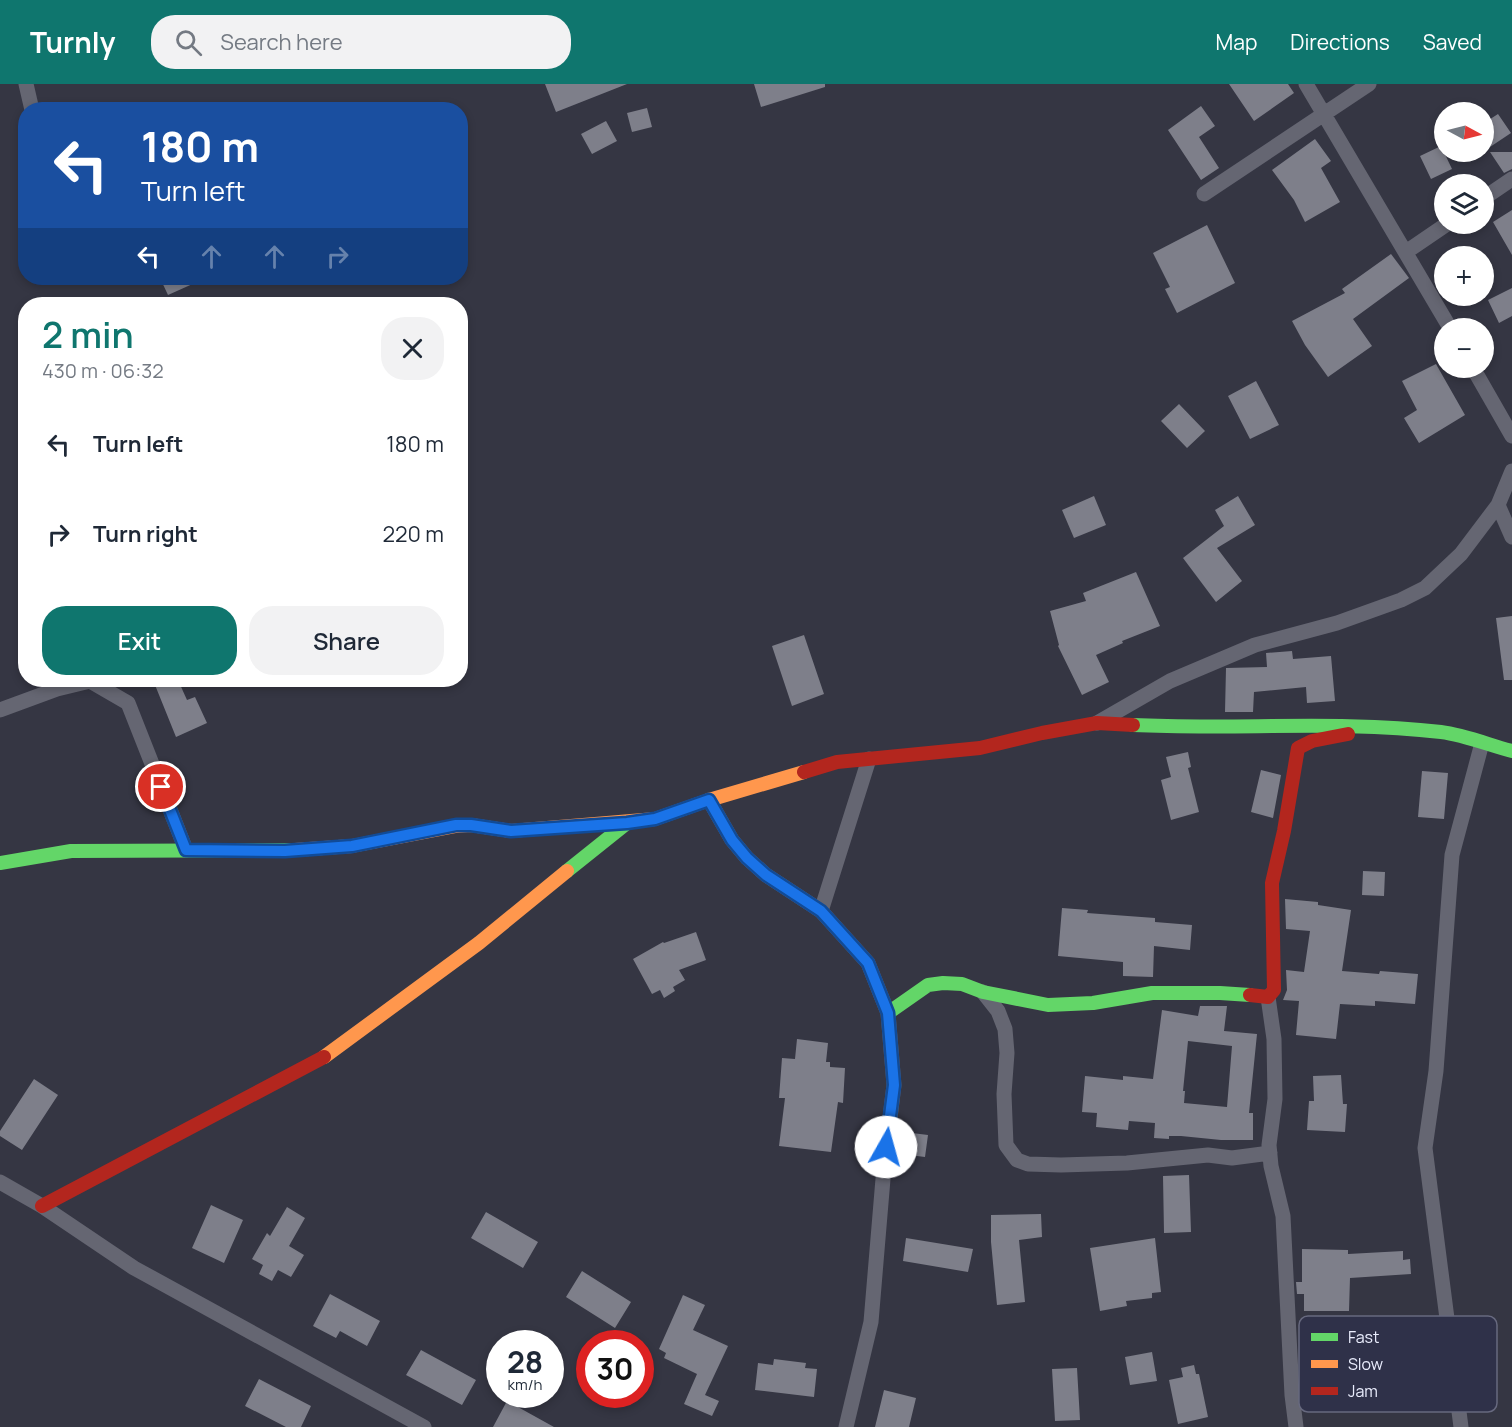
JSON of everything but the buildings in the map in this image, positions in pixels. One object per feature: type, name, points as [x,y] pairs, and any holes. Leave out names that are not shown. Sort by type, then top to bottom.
[{"type":"street","points":[[26,84],[30,102]]},
{"type":"street","points":[[1306,84],[1444,318]]},
{"type":"street","points":[[1204,194],[1369,84]]},
{"type":"street","points":[[1494,191],[1512,179]]},
{"type":"street","points":[[1406,252],[1434,233]]},
{"type":"street","points":[[1479,378],[1512,436]]},
{"type":"street","points":[[1097,723],[1170,681],[1255,645],[1337,622],[1401,600],[1425,588],[1461,554],[1498,505],[1512,471]]},
{"type":"street","points":[[1498,505],[1512,537]]},
{"type":"street","points":[[0,710],[65,687]]},
{"type":"street","points":[[100,687],[128,703],[186,850]]},
{"type":"street","points":[[0,863],[71,851],[285,851],[352,846],[456,825],[511,831],[627,823],[655,819],[709,800],[837,762],[980,748],[1097,723],[1177,727],[1218,724],[1320,725],[1443,732],[1512,751]]},
{"type":"street","points":[[888,1013],[928,985],[943,983],[962,984],[983,992],[1048,1005],[1093,1003],[1152,993],[1268,996],[1274,990],[1272,883],[1284,831],[1298,748],[1312,741],[1362,728]]},
{"type":"street","points":[[1447,1316],[1425,1148],[1436,1071],[1452,855],[1482,743]]},
{"type":"street","points":[[821,911],[869,759]]},
{"type":"street","points":[[709,800],[732,840],[747,858],[766,875],[821,911],[868,963],[888,1013],[894,1085],[884,1167],[871,1322],[846,1427]]},
{"type":"street","points":[[42,1206],[329,1055],[479,943],[627,823]]},
{"type":"street","points":[[983,992],[998,1011],[1005,1029],[1006,1144],[1017,1160],[1028,1164],[1061,1165],[1127,1163],[1208,1155],[1232,1158],[1270,1153]]},
{"type":"street","points":[[1268,996],[1275,1059],[1275,1099],[1270,1153],[1283,1216],[1292,1395],[1296,1427]]},
{"type":"street","points":[[0,1182],[42,1206],[134,1268],[424,1427]]},
{"type":"street","points":[[1459,1412],[1461,1427]]},
{"type":"traffic: fast","points":[[1133,725],[1403,728],[1450,733],[1512,751]]},
{"type":"traffic: fast","points":[[567,871],[627,823]]},
{"type":"traffic: fast","points":[[0,863],[71,851],[295,850]]},
{"type":"traffic: fast","points":[[888,1013],[928,985],[943,983],[962,984],[983,992],[1048,1005],[1093,1003],[1152,993],[1250,995]]},
{"type":"traffic: slow","points":[[295,850],[352,846],[456,826],[471,825],[511,831],[655,819],[709,800],[804,772]]},
{"type":"traffic: slow","points":[[324,1057],[479,943],[567,871]]},
{"type":"traffic: jam","points":[[804,772],[837,762],[980,748],[1097,723],[1133,725]]},
{"type":"traffic: jam","points":[[1250,995],[1268,997],[1274,990],[1272,883],[1284,831],[1298,748],[1312,741],[1348,734]]},
{"type":"traffic: jam","points":[[42,1206],[324,1057]]},
{"type":"route","points":[[161,787],[186,850],[285,851],[352,846],[456,825],[511,831],[627,823],[655,819],[709,800],[732,840],[747,858],[766,875],[821,911],[868,963],[888,1013],[894,1085],[886,1147]]}]
